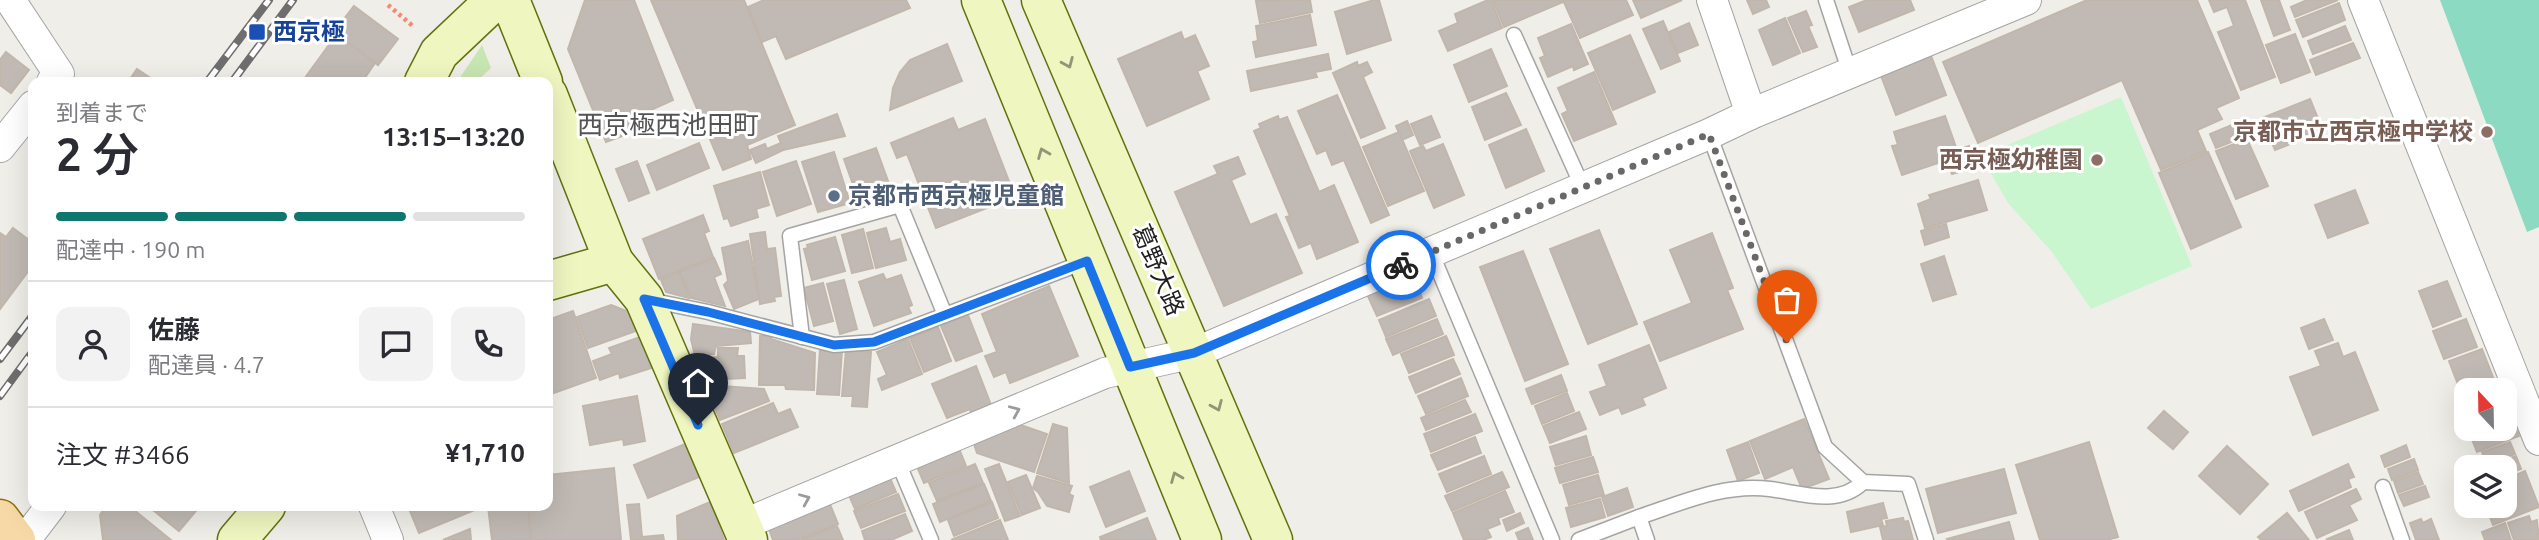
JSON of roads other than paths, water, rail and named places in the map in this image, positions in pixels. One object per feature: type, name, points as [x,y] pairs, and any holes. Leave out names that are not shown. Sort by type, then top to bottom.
[{"type":"main road","points":[[0,519],[16,540]]},
{"type":"street","points":[[10,0],[59,74],[56,77]]},
{"type":"street","points":[[427,77],[439,53],[495,0]]},
{"type":"street","points":[[510,0],[541,77]]},
{"type":"street","points":[[981,0],[1202,540]]},
{"type":"street","name":"葛野大路","points":[[1041,0],[1273,540]]},
{"type":"street","points":[[1712,0],[1751,114]]},
{"type":"street","points":[[553,108],[614,262],[644,299],[745,533],[897,460],[1105,373],[1194,353],[1751,114],[2026,0]]},
{"type":"street","points":[[2363,0],[2539,440]]},
{"type":"street","points":[[0,147],[28,112]]},
{"type":"street","points":[[553,280],[614,262]]},
{"type":"street","points":[[25,540],[47,511]]},
{"type":"street","points":[[237,540],[262,511]]},
{"type":"street","points":[[376,511],[388,540]]},
{"type":"lane","points":[[1826,0],[1850,73]]},
{"type":"lane","points":[[1514,35],[1583,188]]},
{"type":"lane","points":[[1709,134],[1825,447],[1863,482],[1908,484],[1926,540]]},
{"type":"lane","points":[[802,337],[790,236],[900,205],[945,315]]},
{"type":"lane","points":[[1431,253],[1552,540]]},
{"type":"lane","points":[[644,299],[708,312],[834,345],[874,342],[1087,261]]},
{"type":"lane","points":[[897,460],[931,540]]},
{"type":"lane","points":[[1580,540],[1724,489],[1769,489],[1811,498],[1853,492],[1863,482]]},
{"type":"lane","points":[[2384,487],[2402,540]]},
{"type":"lane","points":[[1639,517],[1647,540]]},
{"type":"railway","points":[[211,77],[269,0]]},
{"type":"railway","points":[[236,77],[293,0]]},
{"type":"railway","points":[[0,359],[28,322]]},
{"type":"railway","points":[[0,396],[28,358]]},
{"type":"place","name":"西京極","points":[[257,32]]},
{"type":"place","name":"京都市立西京極中学校","points":[[2487,132]]},
{"type":"place","name":"西京極幼稚園","points":[[2097,160]]},
{"type":"place","name":"京都市西京極児童館","points":[[834,196]]},
{"type":"district","name":"西京極西池田町","points":[[668,125]]}]
